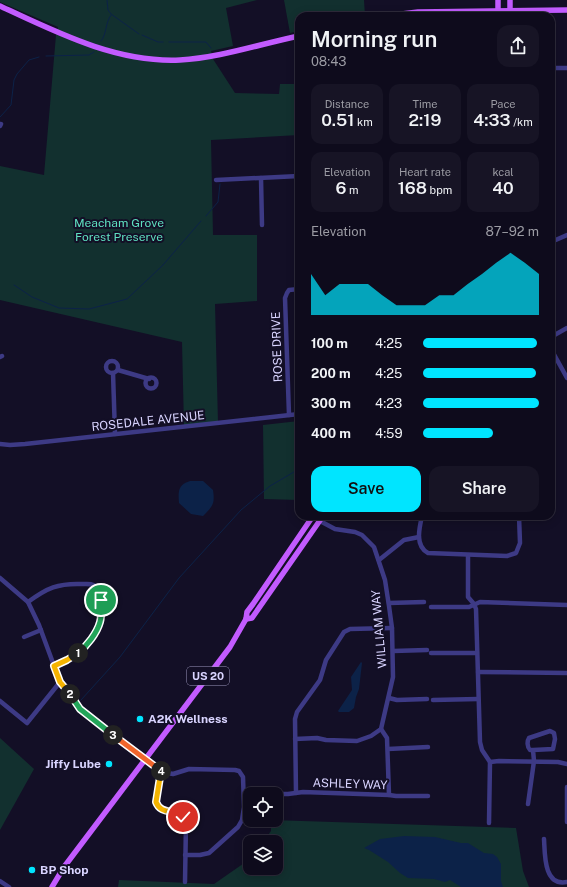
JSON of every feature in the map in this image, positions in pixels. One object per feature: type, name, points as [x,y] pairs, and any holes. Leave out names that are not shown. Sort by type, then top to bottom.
[{"type":"main road","points":[[498,0],[498,12]]},
{"type":"main road","points":[[510,0],[510,12]]},
{"type":"main road","points":[[0,6],[104,49],[128,56],[147,59],[170,60],[197,58],[295,37]]},
{"type":"main road","points":[[529,12],[567,10]]},
{"type":"main road","name":"US 20","points":[[52,887],[64,867],[230,647],[246,619],[252,604],[310,520]]},
{"type":"main road","name":"US 20","points":[[246,619],[252,618],[321,520]]},
{"type":"street","points":[[555,68],[567,68]]},
{"type":"street","points":[[216,180],[295,176]]},
{"type":"street","points":[[261,178],[262,225]]},
{"type":"street","points":[[555,240],[567,235]]},
{"type":"street","name":"ROSE DRIVE","points":[[289,415],[285,298],[286,293],[290,290],[295,289]]},
{"type":"street","points":[[555,335],[567,328]]},
{"type":"street","points":[[555,356],[567,378]]},
{"type":"street","points":[[113,373],[109,372],[107,369],[109,362],[116,362],[118,370]]},
{"type":"street","points":[[113,373],[118,370],[149,379]]},
{"type":"street","points":[[113,373],[115,434]]},
{"type":"street","name":"ROSEDALE AVENUE","points":[[0,444],[25,444],[295,414]]},
{"type":"street","name":"WILLIAM WAY","points":[[324,520],[335,529],[355,532],[362,535],[374,547],[385,580],[392,628],[394,677],[381,729]]},
{"type":"street","points":[[421,520],[419,543],[422,550],[428,553],[468,556],[507,556],[516,553],[520,542],[519,520]]},
{"type":"street","points":[[378,560],[404,540],[419,537]]},
{"type":"street","points":[[468,556],[468,597],[476,609],[480,742],[482,750],[490,762],[489,823]]},
{"type":"street","points":[[0,578],[28,602],[41,630],[60,682],[80,709],[162,771],[173,774],[189,769],[239,771],[243,777],[244,813],[238,827],[209,853],[200,855],[185,855]]},
{"type":"street","points":[[28,602],[47,589],[66,584],[93,585],[97,588],[101,597],[101,618],[96,632],[80,652],[54,666]]},
{"type":"street","points":[[389,602],[424,602]]},
{"type":"street","points":[[431,607],[469,607],[480,602],[567,605]]},
{"type":"street","points":[[296,793],[295,719],[297,712],[320,680],[326,660],[344,632],[352,629],[392,628]]},
{"type":"street","points":[[24,637],[41,630]]},
{"type":"street","points":[[393,651],[477,653]]},
{"type":"street","points":[[478,672],[567,673]]},
{"type":"street","points":[[0,700],[27,723],[60,682]]},
{"type":"street","points":[[389,698],[397,700],[427,699]]},
{"type":"street","points":[[433,700],[478,699]]},
{"type":"street","points":[[295,738],[357,741],[367,739],[381,729],[387,738],[389,794]]},
{"type":"street","points":[[550,731],[554,732],[555,739],[553,749],[533,750],[530,750],[528,747],[530,737],[550,731]]},
{"type":"street","points":[[388,749],[428,747]]},
{"type":"street","points":[[528,804],[534,761],[533,750]]},
{"type":"street","points":[[490,762],[534,761],[567,764]]},
{"type":"street","points":[[162,771],[156,802],[158,807],[165,811],[178,814],[186,822],[185,882]]},
{"type":"street","points":[[567,787],[567,822]]},
{"type":"street","name":"ASHLEY WAY","points":[[283,794],[389,794],[396,796],[428,796]]},
{"type":"street","points":[[544,839],[547,872],[550,878],[557,884],[567,882]]},
{"type":"street","points":[[0,881],[9,887]]},
{"type":"green space","name":"Meacham Grove Forest Preserve","points":[[0,0],[257,0],[226,8],[233,46],[211,51],[213,59],[235,93],[279,94],[280,84],[295,84],[295,135],[211,140],[213,235],[257,235],[257,301],[215,304],[218,423],[184,427],[182,342],[0,300],[0,166],[44,175],[56,35],[58,27],[0,2]]},
{"type":"green space","points":[[284,0],[364,0],[365,12],[295,12],[295,32],[290,33]]},
{"type":"green space","points":[[295,421],[295,500],[264,499],[263,425]]},
{"type":"green space","points":[[0,738],[34,769],[0,830]]},
{"type":"green space","points":[[283,820],[516,828],[523,871],[529,887],[118,887],[119,880],[214,884],[243,864],[243,875],[283,875],[283,835],[268,835],[271,831],[271,827],[283,827]]},
{"type":"water","points":[[190,481],[203,481],[213,490],[214,499],[209,510],[203,516],[191,514],[179,503],[181,487],[183,484]]},
{"type":"water","points":[[361,662],[359,689],[354,708],[349,712],[339,712],[338,711],[352,690],[351,677]]},
{"type":"water","points":[[404,836],[435,837],[461,843],[468,843],[484,853],[493,854],[497,857],[501,864],[501,881],[503,887],[461,887],[450,880],[445,882],[434,879],[408,878],[388,862],[364,848],[380,839]]},
{"type":"waterway","points":[[107,0],[108,10],[111,14],[139,34]]},
{"type":"waterway","points":[[101,41],[111,15]]},
{"type":"waterway","points":[[142,35],[158,42],[163,42]]},
{"type":"waterway","points":[[169,42],[206,42],[211,48]]},
{"type":"waterway","points":[[46,56],[89,55],[94,52]]},
{"type":"waterway","points":[[0,117],[11,105],[14,80],[17,74],[29,60],[39,57]]},
{"type":"waterway","points":[[206,216],[218,202],[220,184]]},
{"type":"waterway","points":[[14,285],[32,297],[59,308],[89,309],[127,299],[163,265],[201,221]]},
{"type":"waterway","points":[[81,700],[120,657],[179,578],[241,510],[270,486],[295,471]]},
{"type":"place","name":"A2K Wellness","points":[[140,719]]},
{"type":"place","name":"Jiffy Lube","points":[[109,764]]},
{"type":"place","name":"BP Shop","points":[[32,870]]},
{"type":"route","points":[[101,600],[101,618],[96,632],[80,652],[54,666],[60,682],[80,709],[137,754],[162,771],[156,802],[158,807],[183,817]]}]
